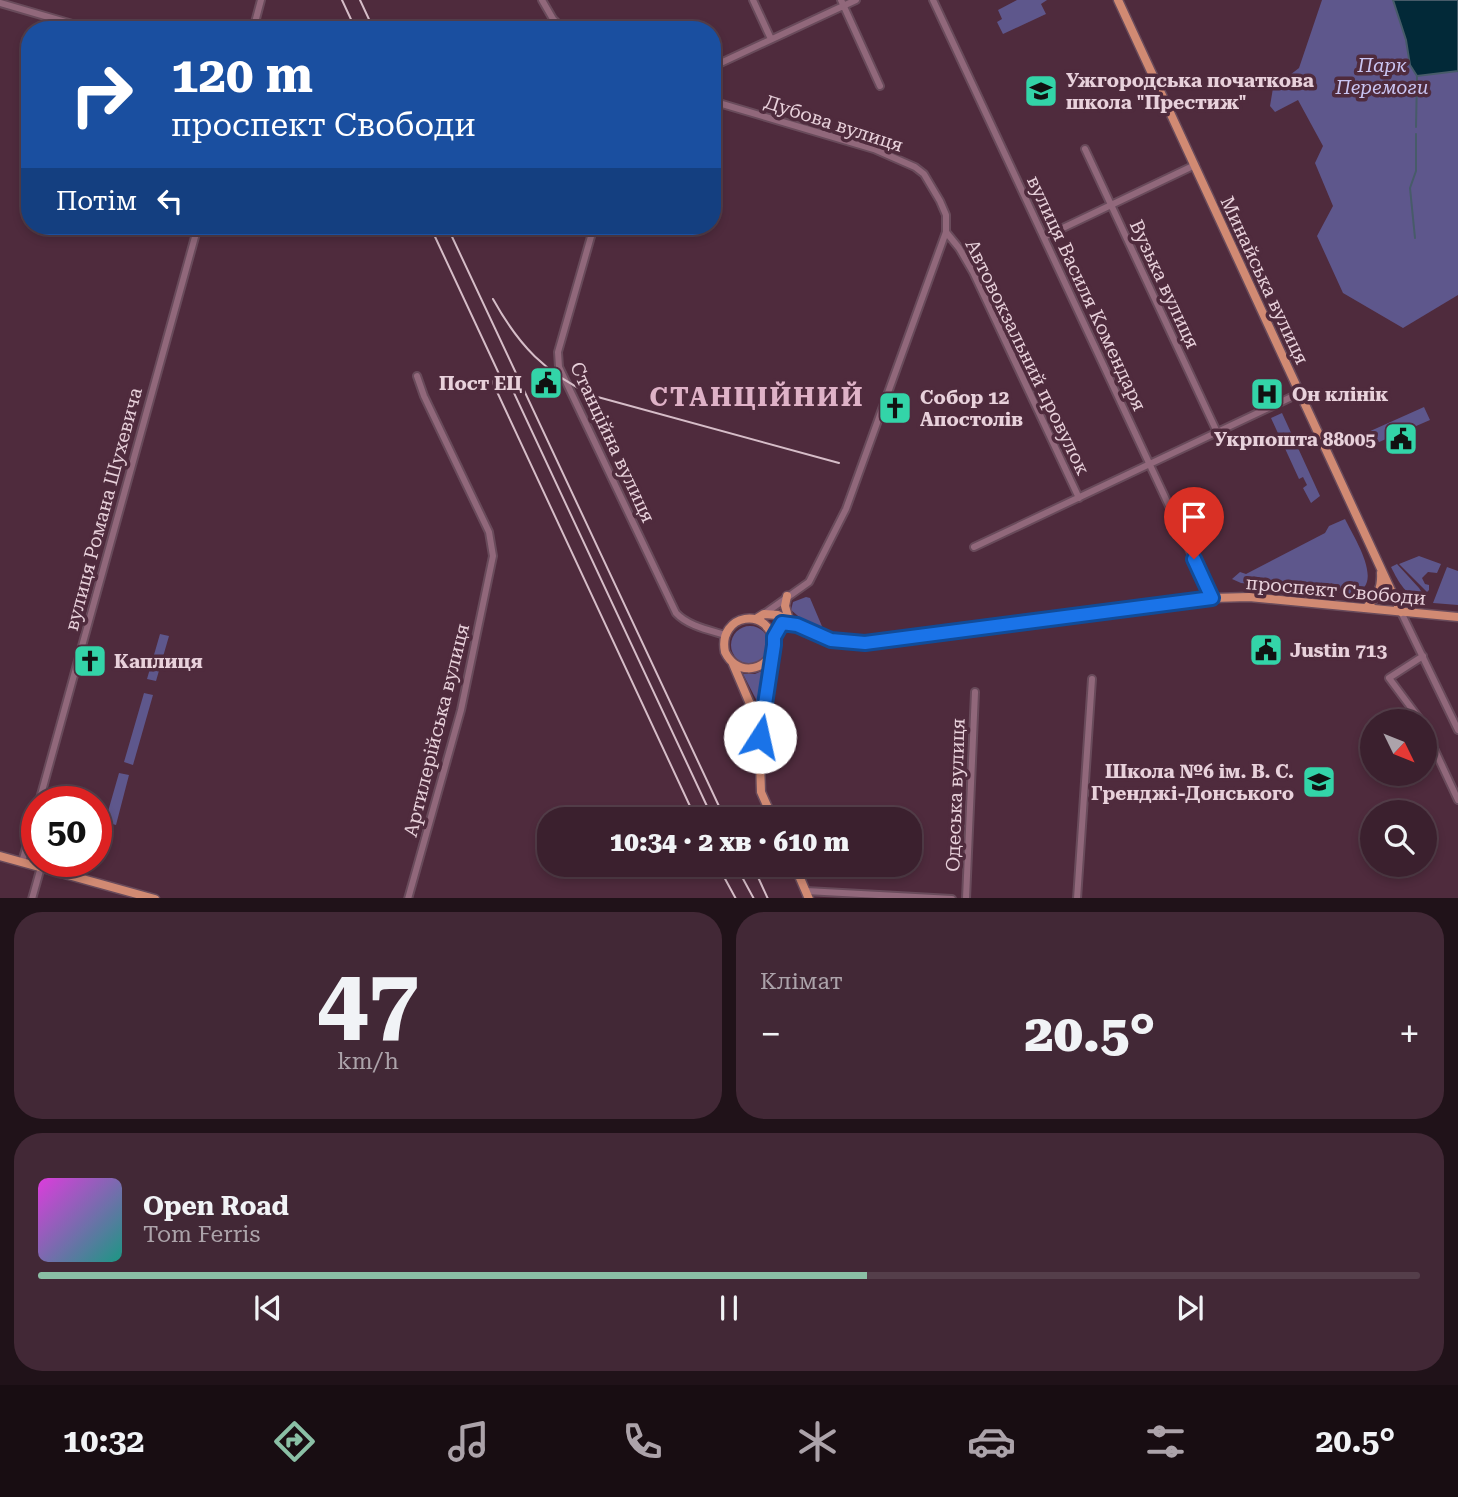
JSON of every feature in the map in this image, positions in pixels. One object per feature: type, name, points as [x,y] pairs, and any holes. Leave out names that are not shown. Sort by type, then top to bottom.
[{"type":"main road","name":"Минайська вулиця","points":[[1118,0],[1401,612]]},
{"type":"main road","points":[[1366,608],[1379,593],[1382,585],[1381,567]]},
{"type":"main road","points":[[768,807],[761,792],[760,737],[774,637],[782,623],[793,623],[785,606],[788,596]]},
{"type":"main road","name":"проспект Свободи","points":[[764,614],[778,615],[831,640],[865,643],[1212,598],[1249,597],[1458,617]]},
{"type":"main road","points":[[756,619],[764,614]]},
{"type":"main road","points":[[760,737],[753,710],[724,647],[725,635],[736,622],[756,619],[765,624],[774,637]]},
{"type":"main road","points":[[732,662],[744,669],[758,668],[772,654]]},
{"type":"main road","points":[[0,856],[21,862]]},
{"type":"main road","points":[[78,877],[155,898]]},
{"type":"main road","points":[[800,877],[808,895]]},
{"type":"street","points":[[255,21],[261,0]]},
{"type":"street","points":[[542,0],[555,21]]},
{"type":"street","points":[[753,0],[771,39]]},
{"type":"street","points":[[721,63],[842,3],[856,0]]},
{"type":"street","name":"вулиця Василя Комендаря","points":[[933,0],[1212,598]]},
{"type":"street","points":[[0,3],[62,21]]},
{"type":"street","points":[[842,3],[880,86]]},
{"type":"street","name":"Дубова вулиця","points":[[721,104],[874,149],[915,167],[923,174],[940,201],[946,215],[946,232]]},
{"type":"street","name":"Вузька вулиця","points":[[1085,149],[1217,432]]},
{"type":"street","points":[[1044,237],[1195,165]]},
{"type":"street","points":[[764,614],[809,582],[846,509],[946,232]]},
{"type":"street","name":"Автовокзальний провулок","points":[[946,232],[973,272],[1079,498]]},
{"type":"street","name":"вулиця Романа Шухевича","points":[[43,786],[196,235]]},
{"type":"street","name":"Станційна вулиця","points":[[591,235],[558,352],[559,367],[676,613],[682,619],[725,635]]},
{"type":"street","name":"Артилерійська вулиця","points":[[408,898],[461,710],[493,556],[489,532],[417,376]]},
{"type":"street","points":[[974,547],[1300,393]]},
{"type":"street","points":[[1401,612],[1458,730]]},
{"type":"street","points":[[1412,709],[1389,678],[1423,656]]},
{"type":"street","points":[[1077,898],[1092,679]]},
{"type":"street","name":"Одеська вулиця","points":[[966,898],[975,692]]},
{"type":"street","points":[[1437,755],[1458,800]]},
{"type":"street","points":[[32,898],[38,877]]},
{"type":"street","points":[[808,895],[952,898]]},
{"type":"green space","points":[[1017,0],[1047,0],[1041,4],[1046,14],[1003,34],[997,22],[1002,19],[998,10]]},
{"type":"green space","name":"Парк Перемоги","points":[[1322,0],[1458,0],[1458,295],[1403,328],[1343,293],[1317,236],[1333,206],[1315,163],[1323,146],[1298,100],[1275,112],[1270,106],[1273,88],[1299,68]]},
{"type":"green space","points":[[1424,407],[1430,420],[1363,449],[1357,437]]},
{"type":"green space","points":[[1282,413],[1320,496],[1311,503],[1303,488],[1307,485],[1303,477],[1299,479],[1271,418]]},
{"type":"green space","points":[[1345,519],[1368,572],[1367,582],[1362,590],[1352,594],[1241,583],[1232,579],[1240,572],[1246,574],[1325,533],[1329,526]]},
{"type":"green space","points":[[1419,556],[1441,564],[1437,573],[1428,572],[1422,578],[1425,584],[1429,585],[1427,592],[1399,564]]},
{"type":"green space","points":[[1397,564],[1419,588],[1425,597],[1424,601],[1412,596],[1400,583],[1391,567]]},
{"type":"green space","points":[[1447,567],[1458,571],[1458,605],[1433,603]]},
{"type":"green space","points":[[810,598],[824,631],[811,627],[791,610],[793,602]]},
{"type":"green space","points":[[750,626],[764,631],[769,645],[764,659],[750,664],[736,659],[731,645],[736,631]]},
{"type":"green space","points":[[160,634],[169,636],[156,681],[147,679]]},
{"type":"green space","points":[[764,670],[760,707],[743,674],[755,674]]},
{"type":"green space","points":[[144,693],[153,695],[133,765],[124,762]]},
{"type":"green space","points":[[119,773],[129,775],[116,825],[112,824],[112,798]]},
{"type":"water","points":[[1393,0],[1458,0],[1458,71],[1417,76],[1410,65],[1406,40]]},
{"type":"waterway","points":[[1416,127],[1417,76]]},
{"type":"waterway","points":[[1415,238],[1410,188],[1416,171],[1416,134]]},
{"type":"railway","points":[[342,0],[352,21]]},
{"type":"railway","points":[[360,0],[370,21]]},
{"type":"railway","points":[[434,235],[507,391]]},
{"type":"railway","points":[[451,235],[719,807]]},
{"type":"railway","points":[[493,299],[523,344],[547,368],[594,396],[839,463]]},
{"type":"railway","points":[[507,378],[707,807]]},
{"type":"railway","points":[[492,381],[690,807]]},
{"type":"railway","points":[[724,877],[735,898]]},
{"type":"railway","points":[[742,877],[753,898]]},
{"type":"railway","points":[[758,877],[768,898]]},
{"type":"place","name":"Ужгородська початкова школа \"Престиж\"","points":[[1041,91]]},
{"type":"place","name":"Пост ЕЦ","points":[[546,383]]},
{"type":"place","name":"Он клінік","points":[[1267,394]]},
{"type":"place","name":"Собор 12 Апостолів","points":[[895,408]]},
{"type":"place","name":"Укрпошта 88005","points":[[1401,439]]},
{"type":"place","name":"Justin 713","points":[[1266,650]]},
{"type":"place","name":"Каплиця","points":[[90,661]]},
{"type":"place","name":"Школа №6 ім. В. С. Гренджі-Донського","points":[[1319,782]]},
{"type":"district","name":"СТАНЦІЙНИЙ","points":[[757,397]]},
{"type":"route","points":[[760,737],[774,637],[782,623],[797,625],[831,640],[865,643],[1212,598],[1194,559]]}]
